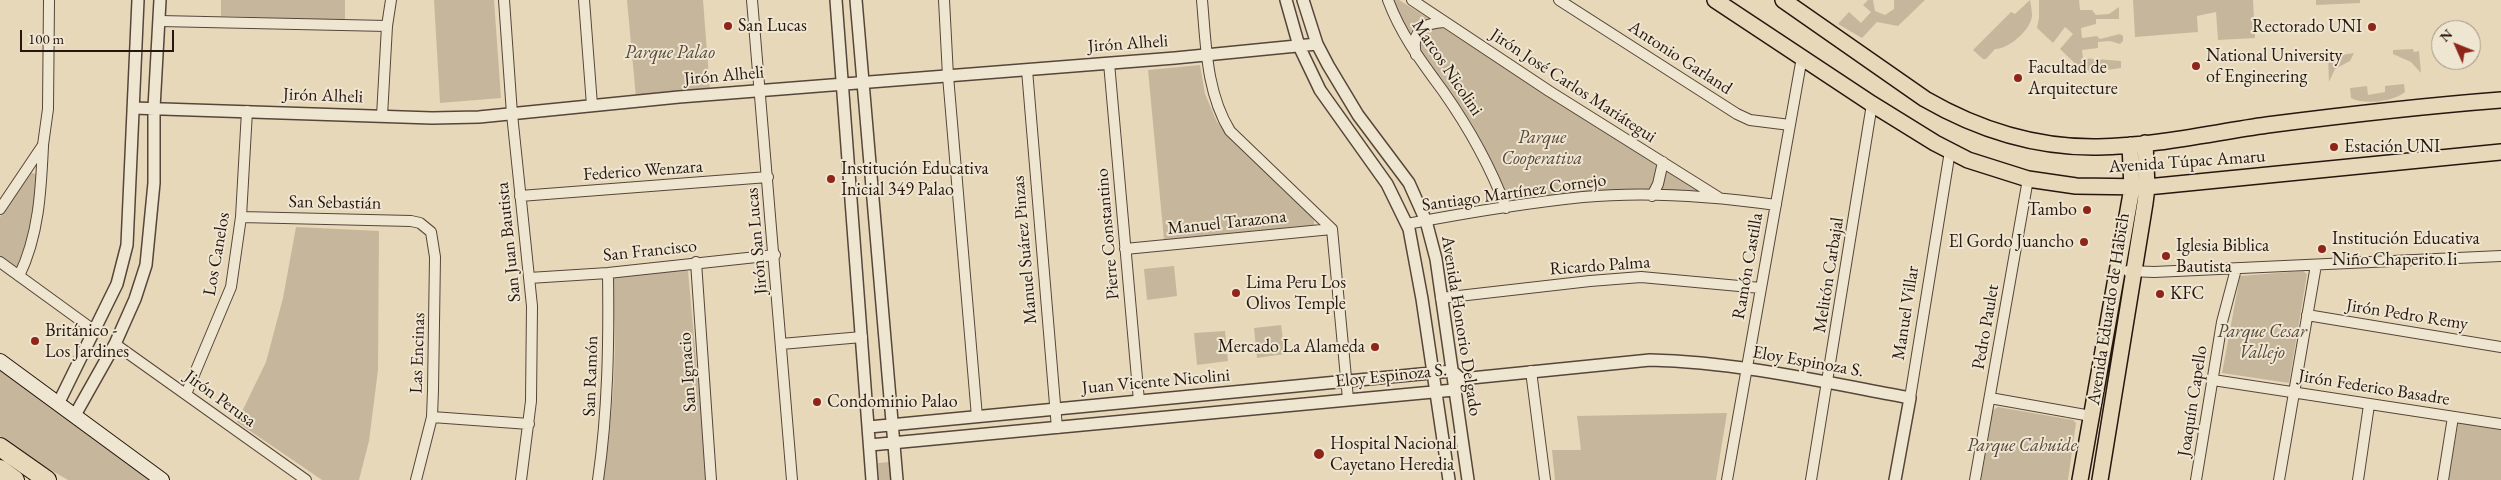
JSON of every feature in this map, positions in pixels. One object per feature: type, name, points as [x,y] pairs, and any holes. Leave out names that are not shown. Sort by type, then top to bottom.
[{"type":"highway","points":[[0,447],[47,480]]},
{"type":"highway","points":[[0,469],[16,480]]},
{"type":"main road","name":"Avenida Túpac Amaru","points":[[1715,0],[1872,104],[1950,151],[1986,166],[2028,179],[2076,186],[2140,187],[2501,152]]},
{"type":"main road","name":"Avenida Túpac Amaru","points":[[1783,0],[1925,99],[1981,127],[2052,144],[2088,147],[2130,145],[2348,115],[2501,100]]},
{"type":"main road","name":"Avenida Eduardo de Habich","points":[[2100,480],[2135,272],[2140,187],[2145,143]]},
{"type":"main road","name":"Avenida Eduardo de Habich","points":[[2080,480],[2118,270],[2140,187],[2130,145]]},
{"type":"main road","points":[[0,361],[59,402],[162,480]]},
{"type":"street","points":[[19,276],[26,261],[40,204],[43,144],[48,109],[50,0]]},
{"type":"street","points":[[59,402],[117,284],[126,246],[138,0]]},
{"type":"street","points":[[75,415],[115,344],[135,299],[146,265],[154,183],[154,108],[160,0]]},
{"type":"street","points":[[382,116],[387,26],[391,0]]},
{"type":"street","name":"San Juan Bautista","points":[[504,0],[512,114],[533,335],[529,424],[521,480]]},
{"type":"street","points":[[584,0],[592,105]]},
{"type":"street","name":"Jirón San Lucas","points":[[752,0],[775,255],[792,480]]},
{"type":"street","points":[[836,0],[872,480]]},
{"type":"street","points":[[856,0],[896,443],[897,480]]},
{"type":"street","points":[[944,0],[948,76],[976,417]]},
{"type":"street","points":[[1202,0],[1214,98],[1219,114],[1230,131],[1332,229],[1348,381],[1348,399]]},
{"type":"street","name":"Avenida Honorio Delgado","points":[[1286,0],[1299,46],[1320,90],[1387,184],[1407,224],[1422,298],[1434,392],[1449,480]]},
{"type":"street","name":"Avenida Honorio Delgado","points":[[1303,0],[1318,44],[1344,93],[1409,183],[1426,221],[1436,259],[1440,298],[1457,375],[1454,390],[1468,480]]},
{"type":"street","name":"Marcos Nicolini","points":[[1388,0],[1400,31],[1416,56],[1443,91],[1478,145],[1493,172],[1506,208]]},
{"type":"street","name":"Jirón José Carlos Mariátegui","points":[[1412,0],[1718,197]]},
{"type":"street","name":"Antonio Garland","points":[[1559,0],[1737,114],[1750,120],[1790,125]]},
{"type":"street","points":[[160,21],[387,26]]},
{"type":"street","points":[[1416,56],[1414,44],[1420,28],[1426,24],[1444,22]]},
{"type":"street","name":"Jirón Alheli","points":[[134,108],[458,118],[760,90],[863,84],[1318,44]]},
{"type":"street","name":"Ramón Castilla","points":[[1727,480],[1802,57]]},
{"type":"street","name":"Pierre Constantino","points":[[1109,63],[1139,401]]},
{"type":"street","name":"Manuel Suárez Pinzas","points":[[1027,70],[1057,428]]},
{"type":"street","name":"Melitón Carbajal","points":[[1811,480],[1872,104]]},
{"type":"street","name":"Los Canelos","points":[[186,394],[208,346],[231,287],[241,217],[247,111]]},
{"type":"street","points":[[0,209],[43,144]]},
{"type":"street","name":"Manuel Villar","points":[[1895,480],[1950,151]]},
{"type":"street","points":[[1652,196],[1658,184],[1663,162]]},
{"type":"street","name":"Federico Wenzara","points":[[520,196],[768,177]]},
{"type":"street","name":"Pedro Paulet","points":[[1975,480],[2028,179]]},
{"type":"street","name":"Santiago Martínez Cornejo","points":[[1407,224],[1584,197],[1718,197],[1776,205]]},
{"type":"street","name":"San Sebastián","points":[[241,217],[393,220],[411,221],[427,227]]},
{"type":"street","name":"Las Encinas","points":[[416,480],[432,417],[435,257],[434,243],[427,227]]},
{"type":"street","name":"Manuel Tarazona","points":[[1125,249],[1332,229]]},
{"type":"street","name":"San Francisco","points":[[529,278],[608,273],[696,262],[775,255]]},
{"type":"street","points":[[2118,270],[2135,272],[2236,269],[2501,256]]},
{"type":"street","points":[[0,262],[95,330]]},
{"type":"street","name":"San Ignacio","points":[[696,262],[711,480]]},
{"type":"street","points":[[2279,480],[2316,265]]},
{"type":"street","name":"Joaquín Capello","points":[[2196,480],[2222,322],[2236,269]]},
{"type":"street","name":"San Ramón","points":[[598,480],[604,437],[608,373],[608,273]]},
{"type":"street","name":"Ricardo Palma","points":[[1440,298],[1590,280],[1641,277],[1761,288]]},
{"type":"street","name":"Jirón Pedro Remy","points":[[2307,315],[2501,347]]},
{"type":"street","points":[[782,344],[862,337]]},
{"type":"street","name":"Jirón Perusa","points":[[115,344],[306,480]]},
{"type":"street","name":"Eloy Espinoza S.","points":[[1457,375],[1531,371],[1650,360],[1747,369],[1910,398]]},
{"type":"street","points":[[1531,371],[1546,480]]},
{"type":"street","name":"Juan Vicente Nicolini","points":[[869,428],[1348,381],[1432,374],[1457,375]]},
{"type":"street","name":"Jirón Federico Basadre","points":[[2213,380],[2501,424]]},
{"type":"street","name":"Eloy Espinoza S.","points":[[870,445],[1454,390]]},
{"type":"street","points":[[1990,398],[2091,416]]},
{"type":"street","points":[[2358,480],[2369,405]]},
{"type":"street","points":[[1088,406],[1090,425]]},
{"type":"street","points":[[432,417],[529,424]]},
{"type":"street","points":[[2443,480],[2453,417]]},
{"type":"green space","points":[[221,0],[345,0],[345,20],[221,16]]},
{"type":"green space","points":[[434,0],[494,0],[501,98],[440,103]]},
{"type":"green space","name":"Parque Palao","points":[[627,0],[703,0],[710,91],[636,98]]},
{"type":"green space","points":[[1390,0],[1399,0],[1428,18],[1413,28],[1408,38]]},
{"type":"green space","points":[[1868,0],[1873,0],[1875,11],[1885,15],[1894,9],[1894,0],[1925,0],[1898,26],[1877,22],[1862,38],[1838,24],[1849,12],[1861,23],[1871,12],[1863,5]]},
{"type":"green space","points":[[2030,0],[2032,16],[2030,22],[2017,39],[2005,47],[1995,49],[1986,59],[1983,59],[1973,50],[2011,12],[2015,14]]},
{"type":"green space","points":[[2039,0],[2079,0],[2080,10],[2092,10],[2096,15],[2109,14],[2119,7],[2119,19],[2096,19],[2096,24],[2081,28],[2082,38],[2097,36],[2100,39],[2120,34],[2123,36],[2123,41],[2120,44],[2110,41],[2098,42],[2098,48],[2082,50],[2083,58],[2121,61],[2121,68],[2085,73],[2060,49],[2073,34],[2065,27],[2053,43],[2037,28]]},
{"type":"green space","points":[[2133,0],[2253,0],[2255,38],[2218,40],[2216,12],[2197,16],[2198,32],[2135,37]]},
{"type":"green space","points":[[2316,0],[2360,0],[2360,3],[2316,5]]},
{"type":"green space","name":"Parque Cooperativa","points":[[1433,27],[1443,28],[1657,163],[1658,172],[1652,186],[1645,193],[1513,202],[1501,188],[1488,155],[1473,129],[1418,54],[1420,36]]},
{"type":"green space","points":[[2413,49],[2414,52],[2419,51],[2421,73],[2411,62],[2393,54],[2393,50]]},
{"type":"green space","points":[[2354,53],[2350,61],[2335,69],[2329,82],[2328,57]]},
{"type":"green space","points":[[1200,65],[1205,94],[1217,122],[1314,219],[1314,225],[1164,240],[1148,70]]},
{"type":"green space","points":[[2404,84],[2405,92],[2386,100],[2371,102],[2351,98],[2350,88],[2367,86],[2368,95],[2385,92],[2385,86]]},
{"type":"green space","points":[[1667,169],[1697,188],[1694,193],[1659,193]]},
{"type":"green space","points":[[29,172],[39,175],[23,262],[17,267],[12,267],[0,257],[0,217]]},
{"type":"green space","points":[[296,227],[379,231],[378,370],[369,441],[359,480],[322,480],[237,422],[266,362],[283,298]]},
{"type":"green space","points":[[1174,266],[1177,296],[1147,300],[1144,269]]},
{"type":"green space","points":[[682,268],[688,271],[707,480],[603,480],[610,430],[615,355],[611,279],[613,276]]},
{"type":"green space","name":"Parque Cesar Vallejo","points":[[2303,271],[2307,274],[2289,383],[2222,373],[2240,276]]},
{"type":"green space","points":[[1281,325],[1285,354],[1257,358],[1254,328]]},
{"type":"green space","points":[[1225,331],[1228,361],[1197,365],[1194,333]]},
{"type":"green space","points":[[0,368],[152,480],[68,480],[25,455],[0,436]]},
{"type":"green space","name":"Parque Cahuide","points":[[1998,407],[2073,420],[2076,423],[2068,480],[1981,480],[1993,410]]},
{"type":"green space","points":[[1727,413],[1716,480],[1555,480],[1552,450],[1581,450],[1577,416]]},
{"type":"green space","points":[[2460,422],[2501,430],[2501,480],[2448,480]]},
{"type":"green space","points":[[890,462],[891,480],[879,480],[878,463]]},
{"type":"place","name":"San Lucas","points":[[728,26]]},
{"type":"place","name":"Rectorado UNI","points":[[2372,27]]},
{"type":"place","name":"National University of Engineering","points":[[2196,66]]},
{"type":"place","name":"Facultad de Arquitecture","points":[[2018,78]]},
{"type":"place","name":"Estación UNI","points":[[2334,147]]},
{"type":"place","name":"Institución Educativa Inicial 349 Palao","points":[[831,179]]},
{"type":"place","name":"Tambo","points":[[2087,210]]},
{"type":"place","name":"El Gordo Juancho","points":[[2084,242]]},
{"type":"place","name":"Institución Educativa Niño Chaperito Ii","points":[[2322,249]]},
{"type":"place","name":"Iglesia Biblica Bautista","points":[[2166,256]]},
{"type":"place","name":"Lima Peru Los Olivos Temple","points":[[1236,293]]},
{"type":"place","name":"KFC","points":[[2160,294]]},
{"type":"place","name":"Británico - Los Jardines","points":[[35,341]]},
{"type":"place","name":"Mercado La Alameda","points":[[1375,347]]},
{"type":"place","name":"Condominio Palao","points":[[817,402]]},
{"type":"place","name":"Hospital Nacional Cayetano Heredia","points":[[1319,454]]}]
